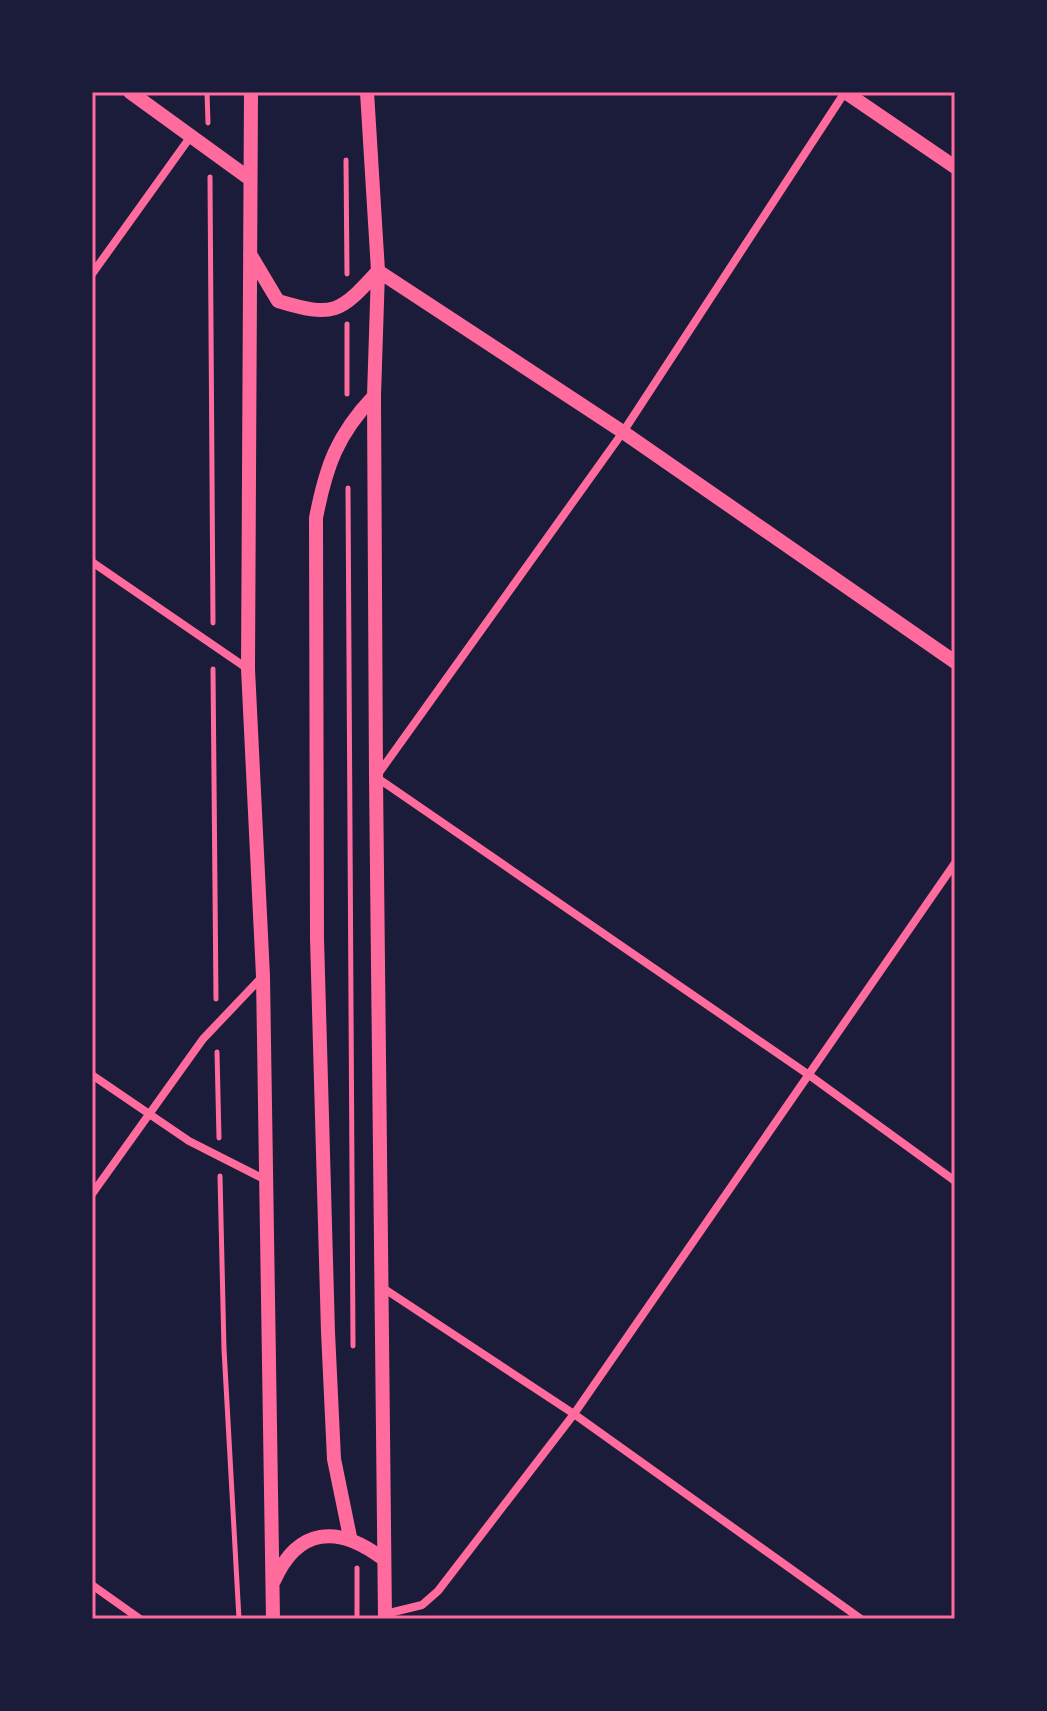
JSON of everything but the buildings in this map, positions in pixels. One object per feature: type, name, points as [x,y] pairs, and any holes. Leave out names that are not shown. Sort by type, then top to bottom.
[{"type":"street","points":[[130,92],[250,179]]},
{"type":"street","points":[[251,92],[248,669],[263,976],[273,1619]]},
{"type":"street","points":[[367,92],[378,271],[374,396],[383,1288],[382,1558],[385,1616],[422,1605],[438,1591],[574,1414],[955,863]]},
{"type":"street","points":[[376,777],[623,432],[845,92],[955,167]]},
{"type":"street","points":[[92,274],[191,136]]},
{"type":"street","points":[[250,253],[278,301],[312,311],[347,305],[378,271]]},
{"type":"street","points":[[378,271],[623,432],[955,662]]},
{"type":"street","points":[[353,1539],[334,1459],[329,1348],[317,938],[316,518],[323,483],[337,444],[347,426],[374,396]]},
{"type":"street","points":[[92,562],[248,669]]},
{"type":"street","points":[[376,777],[809,1075],[955,1181]]},
{"type":"street","points":[[92,1194],[216,1024],[263,976]]},
{"type":"street","points":[[92,1075],[149,1115],[264,1179]]},
{"type":"street","points":[[383,1288],[574,1414],[861,1619]]},
{"type":"street","points":[[272,1586],[285,1556],[295,1547],[318,1538],[353,1539],[382,1558]]},
{"type":"street","points":[[92,1585],[140,1619]]},
{"type":"path","points":[[207,92],[216,1024],[224,1349],[239,1619]]},
{"type":"path","points":[[346,153],[347,426]]},
{"type":"path","points":[[347,474],[354,1361]]},
{"type":"path","points":[[353,1539],[357,1619]]}]
